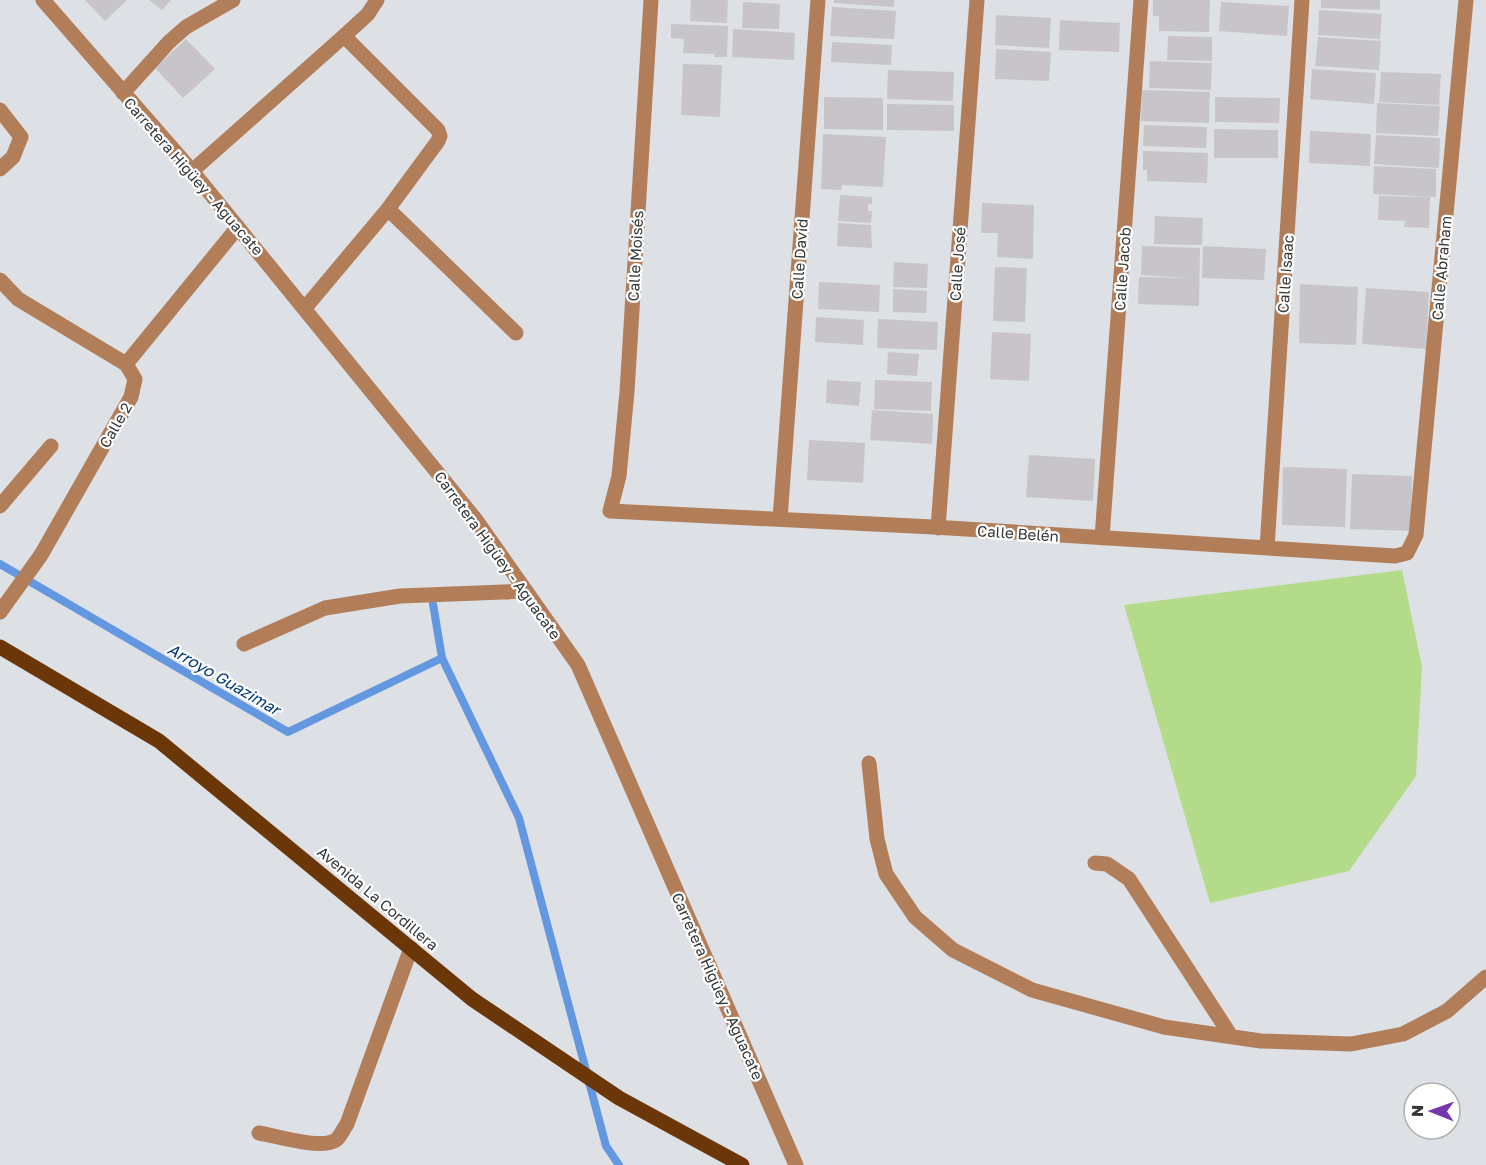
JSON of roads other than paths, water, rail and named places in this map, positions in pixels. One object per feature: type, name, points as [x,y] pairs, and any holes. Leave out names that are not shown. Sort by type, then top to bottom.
[{"type":"main road","name":"Avenida La Cordillera","points":[[0,647],[159,741],[471,999],[619,1098],[742,1165]]},
{"type":"street","name":"Carretera Higüey - Aguacate","points":[[43,0],[192,171],[476,520],[578,665],[796,1165]]},
{"type":"street","points":[[123,93],[169,42],[186,27],[232,0]]},
{"type":"street","points":[[192,171],[368,14],[377,0]]},
{"type":"street","name":"Calle Moisés","points":[[610,511],[619,476],[627,392],[651,0]]},
{"type":"street","name":"Calle David","points":[[780,519],[818,0]]},
{"type":"street","name":"Calle José","points":[[938,528],[977,0]]},
{"type":"street","name":"Calle Jacob","points":[[1102,538],[1141,0]]},
{"type":"street","name":"Calle Isaac","points":[[1267,548],[1302,0]]},
{"type":"street","name":"Calle Abraham","points":[[1416,535],[1466,0]]},
{"type":"street","points":[[305,308],[388,209],[440,136],[438,130],[344,36]]},
{"type":"street","points":[[0,110],[21,137],[13,157],[0,169]]},
{"type":"street","points":[[388,209],[516,333]]},
{"type":"street","points":[[0,280],[18,299],[126,364],[238,227]]},
{"type":"street","name":"Calle 2","points":[[0,612],[41,555],[131,397],[135,379],[126,364]]},
{"type":"street","points":[[0,506],[51,446]]},
{"type":"street","name":"Calle Belén","points":[[610,511],[1395,556],[1407,553],[1416,535]]},
{"type":"street","points":[[243,644],[325,608],[400,596],[526,591]]},
{"type":"street","points":[[869,763],[877,839],[886,874],[915,917],[953,950],[1032,990],[1164,1027],[1261,1041],[1351,1044],[1403,1034],[1447,1011],[1486,976]]},
{"type":"street","points":[[1095,863],[1107,864],[1129,879],[1231,1036]]},
{"type":"street","points":[[259,1133],[308,1143],[327,1143],[337,1139],[347,1124],[411,948]]},
{"type":"waterway","name":"Arroyo Guazimar","points":[[0,564],[288,732],[442,658]]},
{"type":"waterway","points":[[433,604],[442,658],[519,818],[606,1146],[619,1165]]}]
